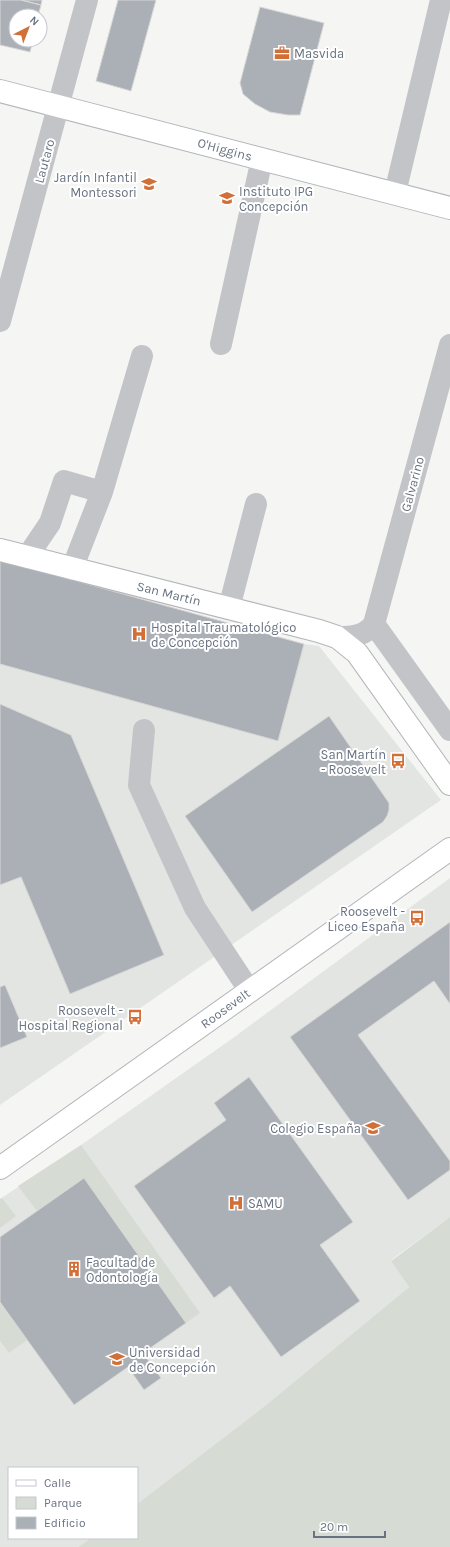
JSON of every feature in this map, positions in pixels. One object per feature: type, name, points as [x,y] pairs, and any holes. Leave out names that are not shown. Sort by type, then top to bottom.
[{"type":"main road","name":"O'Higgins","points":[[0,91],[450,208]]},
{"type":"main road","name":"San Martín","points":[[0,550],[319,631],[337,637]]},
{"type":"main road","points":[[337,637],[348,645],[365,663],[450,784]]},
{"type":"main road","name":"Roosevelt","points":[[0,1168],[249,990],[450,849]]},
{"type":"street","name":"Lautaro","points":[[0,321],[87,0]]},
{"type":"street","points":[[395,193],[440,0]]},
{"type":"street","points":[[221,344],[262,159]]},
{"type":"street","name":"Galvarino","points":[[374,624],[450,345]]},
{"type":"street","points":[[72,569],[102,492],[142,356]]},
{"type":"street","points":[[27,557],[50,524],[64,481],[102,492]]},
{"type":"street","points":[[229,608],[256,504]]},
{"type":"street","points":[[337,637],[358,635],[370,629],[374,624],[450,730]]},
{"type":"street","points":[[144,730],[139,785],[195,908],[249,990]]},
{"type":"shaded area","points":[[0,560],[304,644],[319,646],[441,800],[0,1105]]},
{"type":"shaded area","points":[[450,878],[450,1217],[391,1260],[409,1287],[266,1405],[138,1503],[138,1467],[8,1467],[8,1539],[90,1539],[78,1547],[0,1547],[0,1199],[81,1145],[233,1038]]},
{"type":"green space","points":[[81,1145],[200,1313],[186,1323],[84,1178],[37,1211],[18,1186]]},
{"type":"green space","points":[[2,1198],[16,1216],[0,1228],[0,1199]]},
{"type":"green space","points":[[450,1217],[450,1547],[78,1547],[90,1539],[138,1539],[138,1503],[266,1405],[409,1287],[391,1261]]},
{"type":"green space","points":[[0,1302],[27,1340],[9,1353],[0,1341]]},
{"type":"building","points":[[0,0],[21,0],[41,5],[40,8],[8,8],[8,47],[0,45]]},
{"type":"building","points":[[21,0],[42,0],[41,5]]},
{"type":"building","points":[[118,0],[156,0],[131,91],[96,81]]},
{"type":"building","name":"Masvida","points":[[260,7],[324,23],[300,115],[270,112],[255,104],[243,94],[240,83]]},
{"type":"building","points":[[13,48],[31,48],[30,52]]},
{"type":"building","points":[[0,560],[304,644],[278,741],[0,664]]},
{"type":"building","points":[[0,704],[71,735],[164,955],[70,994],[21,877],[0,885]]},
{"type":"building","points":[[329,716],[389,803],[387,816],[383,822],[252,912],[185,816]]},
{"type":"building","points":[[450,922],[450,1004],[434,981],[358,1035],[450,1161],[450,1170],[408,1200],[290,1037]]},
{"type":"building","points":[[5,985],[27,1037],[0,1048],[0,987]]},
{"type":"building","points":[[249,1077],[353,1222],[320,1245],[360,1301],[281,1357],[230,1286],[214,1298],[134,1186],[226,1120],[214,1103]]},
{"type":"building","name":"Facultad de Odontología","points":[[84,1178],[186,1323],[143,1353],[161,1378],[144,1390],[128,1367],[74,1405],[0,1302],[0,1237]]},
{"type":"place","name":"Masvida","points":[[282,53]]},
{"type":"place","name":"Jardín Infantil Montessori","points":[[149,184]]},
{"type":"place","name":"Instituto IPG Concepción","points":[[227,198]]},
{"type":"place","name":"Hospital Traumatológico de Concepción","points":[[139,634]]},
{"type":"place","name":"San Martín - Roosevelt","points":[[398,761]]},
{"type":"place","name":"Roosevelt - Liceo España","points":[[417,918]]},
{"type":"place","name":"Roosevelt - Hospital Regional","points":[[135,1017]]},
{"type":"place","name":"Colegio España","points":[[373,1128]]},
{"type":"place","name":"SAMU","points":[[236,1203]]},
{"type":"place","name":"Facultad de Odontología","points":[[74,1269]]},
{"type":"place","name":"Universidad de Concepción","points":[[117,1359]]}]
